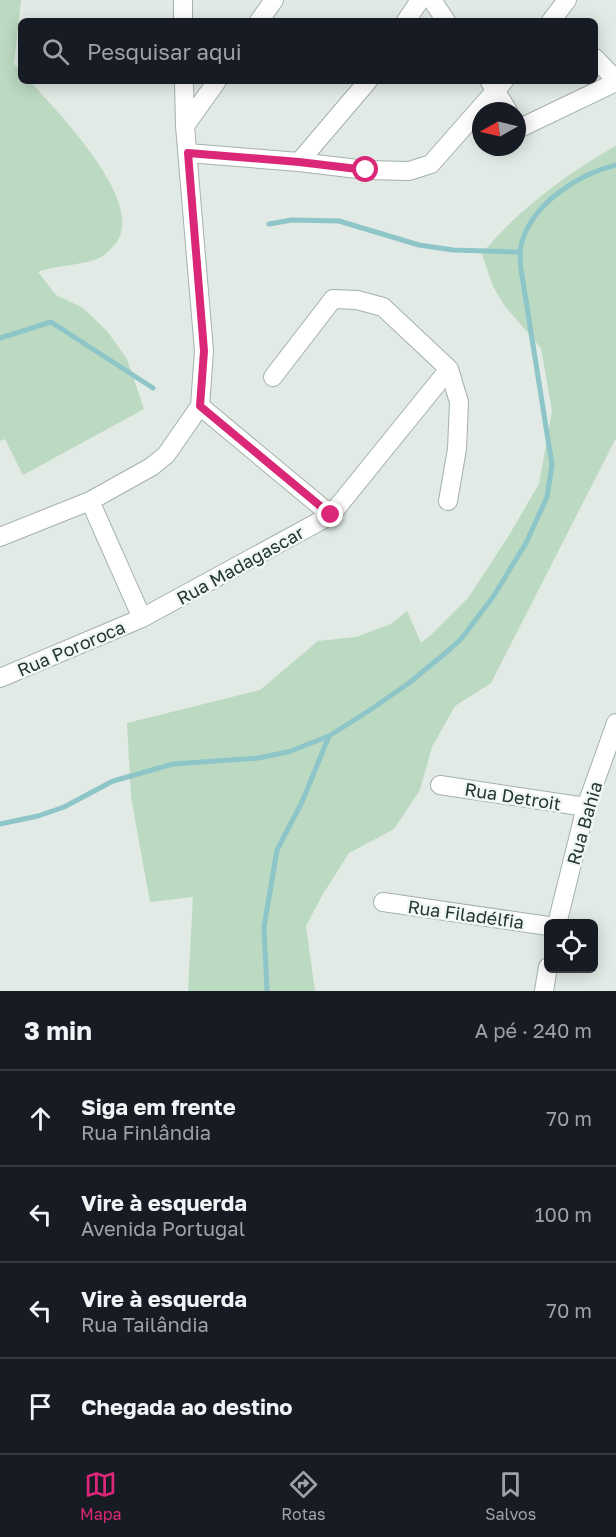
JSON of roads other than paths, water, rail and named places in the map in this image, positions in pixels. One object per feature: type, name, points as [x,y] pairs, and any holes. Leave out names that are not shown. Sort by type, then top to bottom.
[{"type":"street","points":[[183,0],[183,18]]},
{"type":"street","points":[[261,18],[274,0]]},
{"type":"street","points":[[408,18],[420,0]]},
{"type":"street","points":[[432,0],[444,18]]},
{"type":"street","points":[[556,18],[567,0]]},
{"type":"street","points":[[526,125],[616,81],[598,61]]},
{"type":"street","points":[[0,537],[90,501],[151,467],[166,455],[200,406],[204,351],[185,126],[184,84]]},
{"type":"street","points":[[185,126],[215,84]]},
{"type":"street","points":[[299,162],[365,84]]},
{"type":"street","points":[[188,153],[366,170],[409,171],[431,164],[496,84],[504,102]]},
{"type":"street","points":[[273,377],[333,299],[357,300],[383,307],[449,369],[459,402],[457,450],[448,501]]},
{"type":"street","name":"Rua Madagascar","points":[[142,618],[331,515],[449,369]]},
{"type":"street","points":[[200,406],[331,515]]},
{"type":"street","points":[[90,501],[142,618]]},
{"type":"street","name":"Rua Pororoca","points":[[0,678],[142,618]]},
{"type":"street","name":"Rua Bahia","points":[[558,919],[586,807],[616,723]]},
{"type":"street","name":"Rua Detroit","points":[[440,785],[586,807]]},
{"type":"street","name":"Rua Filadélfia","points":[[383,902],[544,925]]},
{"type":"street","points":[[544,991],[548,973]]},
{"type":"waterway","points":[[0,824],[38,816],[64,807],[113,781],[173,764],[258,758],[288,752],[329,736],[409,683],[461,639],[493,597],[526,543],[547,497],[552,465],[521,269],[522,242],[536,215],[559,192],[587,175],[616,165]]},
{"type":"waterway","points":[[269,224],[292,220],[339,221],[419,245],[453,250],[520,252]]},
{"type":"waterway","points":[[0,338],[51,322],[153,388]]},
{"type":"waterway","points":[[267,991],[264,927],[277,850],[302,802],[329,736]]}]
